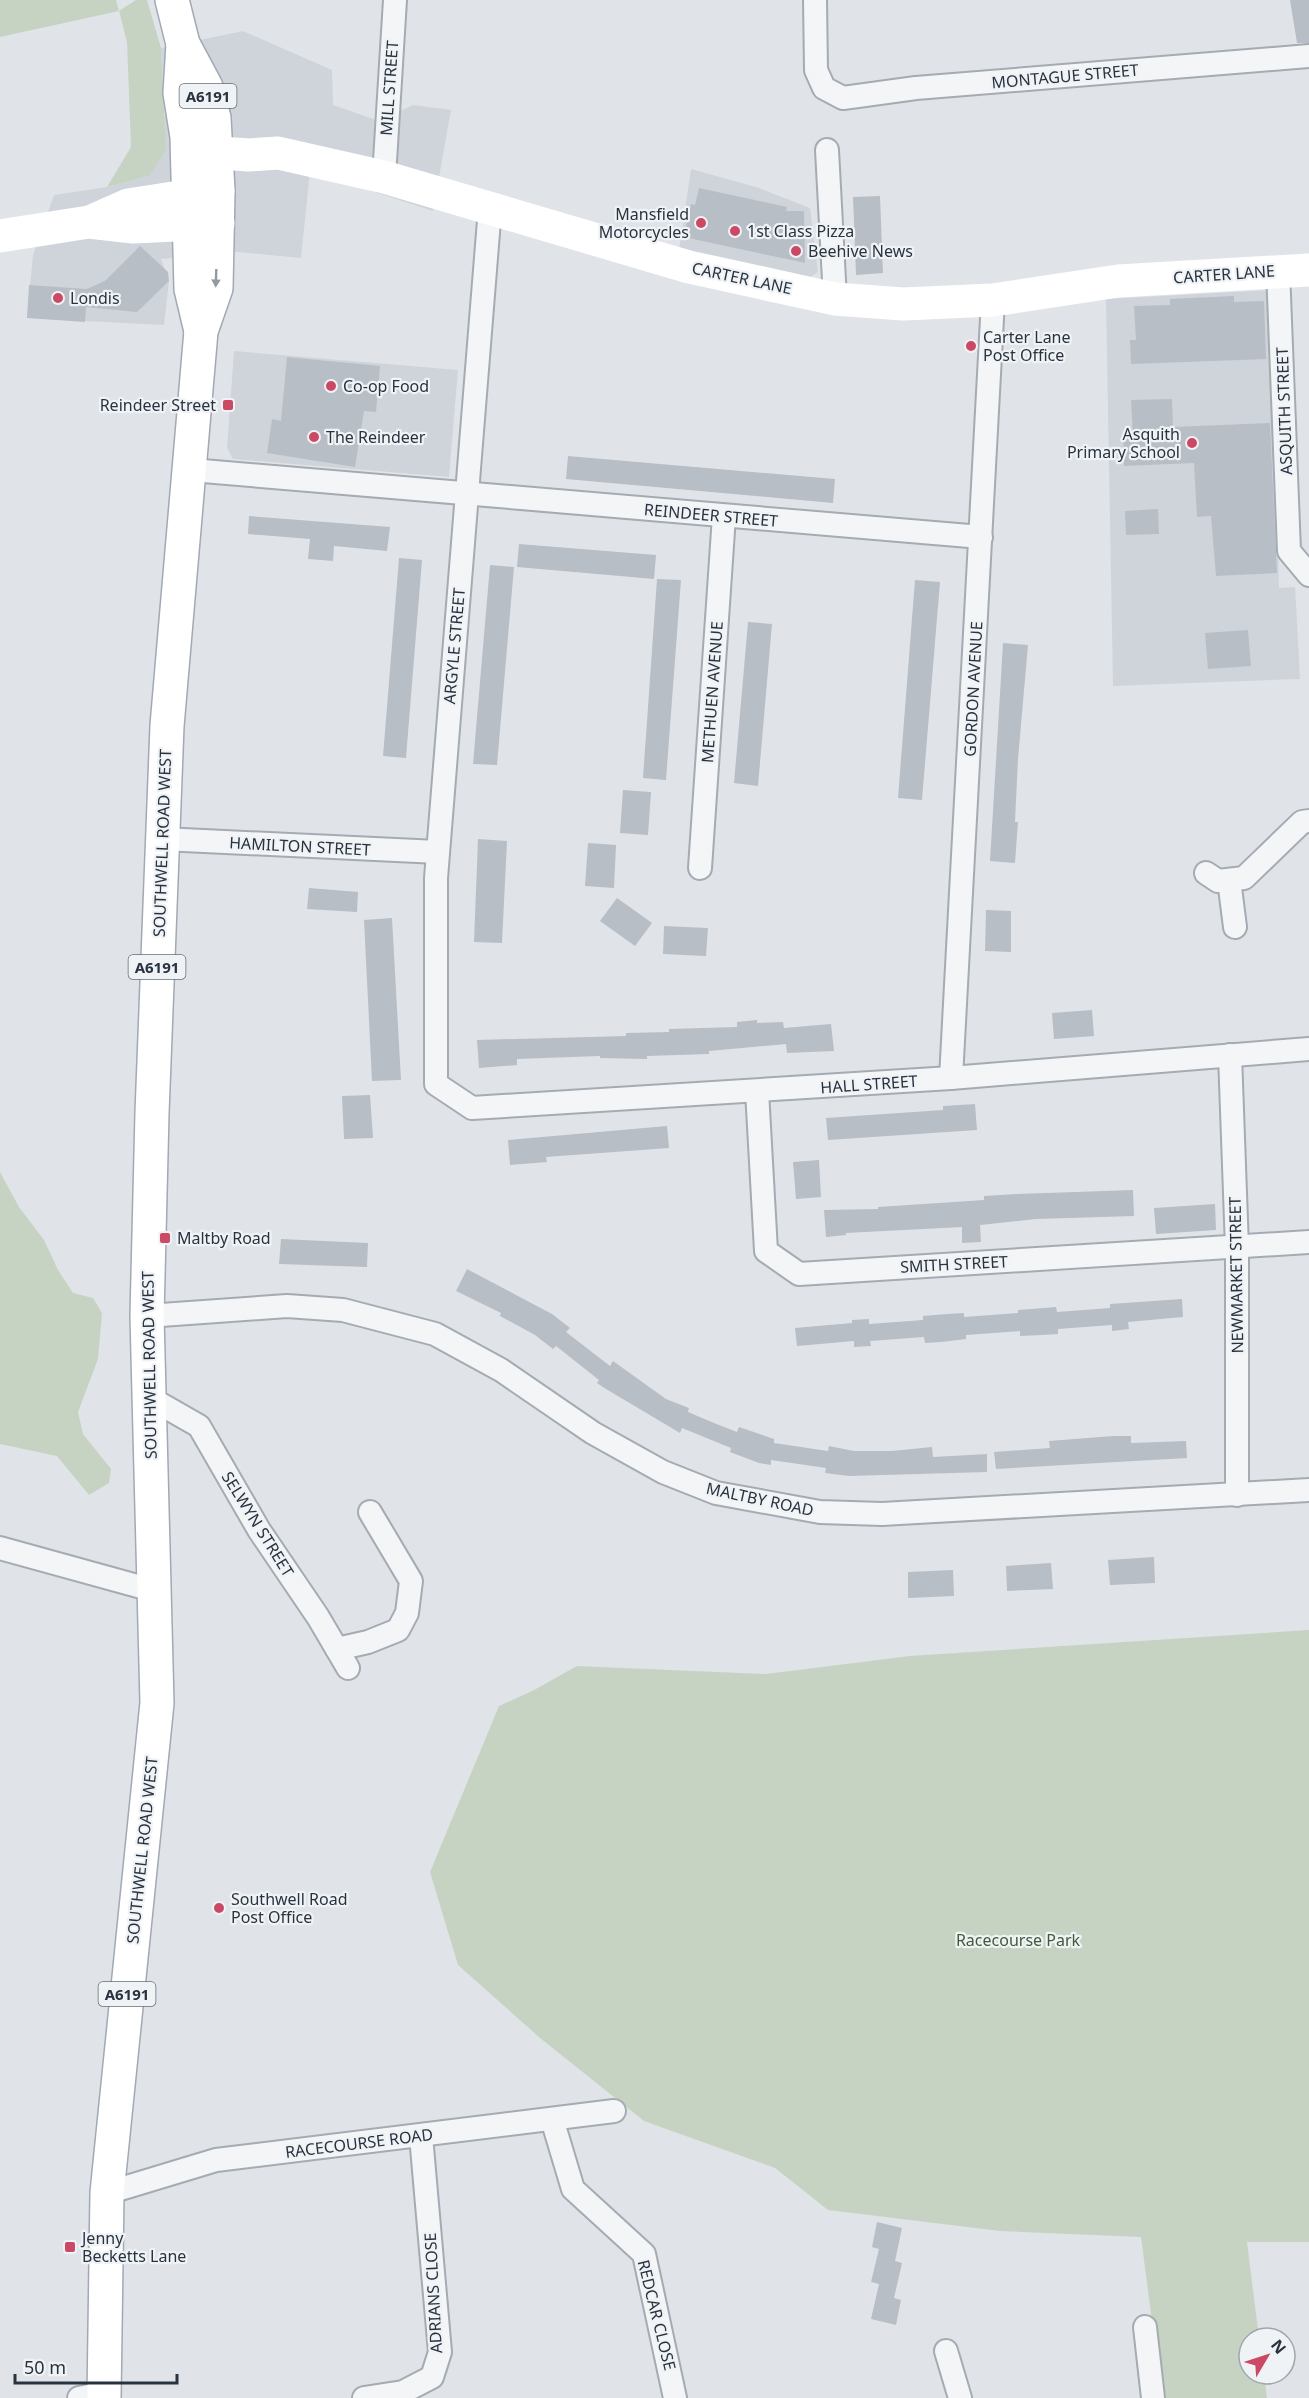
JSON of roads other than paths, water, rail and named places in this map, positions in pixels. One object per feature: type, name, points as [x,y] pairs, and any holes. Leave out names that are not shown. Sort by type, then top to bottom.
[{"type":"main road","name":"A6191","points":[[172,0],[183,45],[206,87],[214,118],[202,152],[204,209]]},
{"type":"main road","name":"CARTER LANE","points":[[202,152],[278,153],[384,177],[689,267],[835,299],[903,304],[993,300],[1118,281],[1293,270]]},
{"type":"main road","points":[[0,236],[89,222],[133,227],[204,209]]},
{"type":"main road","name":"SOUTHWELL ROAD WEST","points":[[95,2396],[107,2193],[157,1703],[152,1590],[147,1316],[162,839],[167,726],[191,470],[201,330],[191,289],[204,209]]},
{"type":"street","name":"MILL STREET","points":[[384,177],[395,0]]},
{"type":"street","name":"MONTAGUE STREET","points":[[815,0],[816,70],[824,88],[843,98],[916,88],[1309,56]]},
{"type":"street","points":[[827,150],[835,299]]},
{"type":"street","name":"ARGYLE STREET","points":[[436,1084],[438,852],[490,208]]},
{"type":"street","name":"ASQUITH STREET","points":[[1293,270],[1290,551],[1309,575]]},
{"type":"street","name":"GORDON AVENUE","points":[[951,1078],[993,300]]},
{"type":"street","name":"REINDEER STREET","points":[[191,470],[981,537]]},
{"type":"street","name":"METHUEN AVENUE","points":[[700,868],[724,516]]},
{"type":"street","points":[[1206,873],[1218,881],[1244,878],[1306,821]]},
{"type":"street","name":"HAMILTON STREET","points":[[162,839],[438,852]]},
{"type":"street","points":[[1229,880],[1235,927]]},
{"type":"street","name":"HALL STREET","points":[[436,1084],[472,1108],[951,1078],[1309,1049]]},
{"type":"street","name":"NEWMARKET STREET","points":[[1230,1055],[1237,1248],[1237,1495]]},
{"type":"street","name":"SMITH STREET","points":[[757,1091],[766,1251],[799,1274],[1309,1242]]},
{"type":"street","name":"MALTBY ROAD","points":[[147,1316],[287,1306],[310,1307],[343,1310],[435,1334],[501,1370],[593,1433],[663,1473],[716,1492],[820,1512],[882,1514],[1309,1490]]},
{"type":"street","name":"SELWYN STREET","points":[[150,1398],[199,1426],[259,1530],[343,1659],[368,1642],[398,1630],[406,1613],[411,1581],[370,1512]]},
{"type":"street","points":[[0,1548],[152,1590]]},
{"type":"street","name":"RACECOURSE ROAD","points":[[107,2193],[216,2160],[614,2111]]},
{"type":"street","name":"REDCAR CLOSE","points":[[552,2119],[573,2189],[644,2254],[675,2398]]},
{"type":"street","name":"ADRIANS CLOSE","points":[[364,2398],[403,2392],[432,2377],[440,2352],[421,2136]]},
{"type":"street","points":[[1145,2327],[1154,2398]]},
{"type":"street","points":[[946,2351],[960,2398]]},
{"type":"place","name":"Mansfield Motorcycles","points":[[701,223]]},
{"type":"place","name":"1st Class Pizza","points":[[735,231]]},
{"type":"place","name":"Beehive News","points":[[796,251]]},
{"type":"place","name":"Londis","points":[[58,298]]},
{"type":"place","name":"Carter Lane Post Office","points":[[971,346]]},
{"type":"place","name":"Co-op Food","points":[[331,386]]},
{"type":"place","name":"Reindeer Street","points":[[228,405]]},
{"type":"place","name":"The Reindeer","points":[[314,437]]},
{"type":"place","name":"Asquith Primary School","points":[[1192,443]]},
{"type":"place","name":"Maltby Road","points":[[165,1238]]},
{"type":"place","name":"Southwell Road Post Office","points":[[219,1908]]},
{"type":"place","name":"Jenny Becketts Lane","points":[[70,2247]]},
{"type":"park label","name":"Racecourse Park","points":[[1018,1940]]}]
